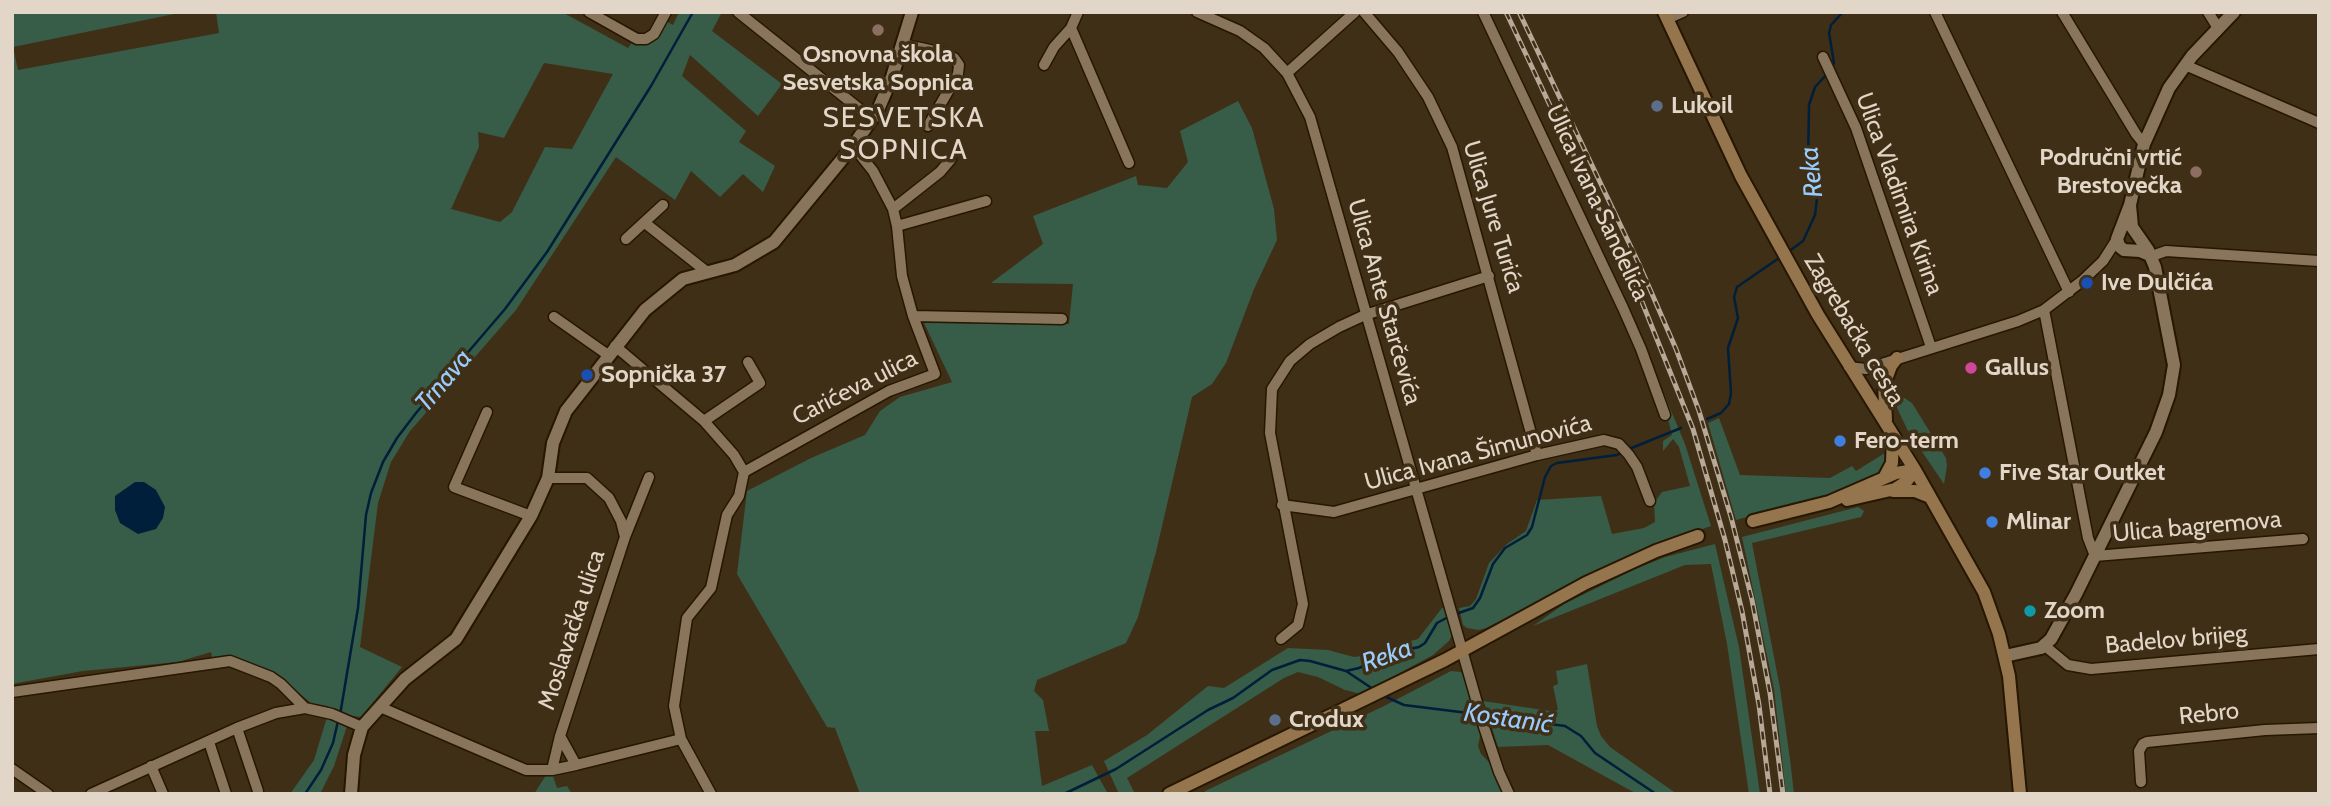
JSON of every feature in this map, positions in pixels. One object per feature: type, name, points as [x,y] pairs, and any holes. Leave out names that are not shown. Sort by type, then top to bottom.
[{"type":"main road","name":"Zagrebačka cesta","points":[[1665,16],[1730,153],[1790,264],[1849,368],[1915,470],[1984,593],[2004,656],[2012,698],[2020,794]]},
{"type":"main road","points":[[1884,479],[1892,463],[1884,385],[1897,358]]},
{"type":"main road","points":[[1829,502],[1896,473],[1915,470]]},
{"type":"main road","points":[[1889,492],[1906,482],[1915,470]]},
{"type":"main road","points":[[1753,522],[1829,502],[1889,492],[1915,491],[1930,497]]},
{"type":"main road","points":[[1169,794],[1463,651],[1586,583],[1645,555],[1698,536]]},
{"type":"street","points":[[589,12],[637,39],[646,39],[654,34],[666,12]]},
{"type":"street","points":[[738,12],[872,119]]},
{"type":"street","points":[[351,794],[354,755],[362,727],[405,679],[456,639],[531,516],[548,478],[553,443],[566,411],[645,310],[683,279],[735,265],[774,242],[872,119],[888,86],[912,12]]},
{"type":"street","points":[[1044,65],[1054,47],[1071,28],[1078,12]]},
{"type":"street","name":"Ulica Ante Starčevića","points":[[1197,12],[1240,32],[1264,48],[1287,73],[1310,117],[1484,727],[1509,794]]},
{"type":"street","points":[[1287,73],[1355,12]]},
{"type":"street","name":"Ulica Jure Turića","points":[[1364,12],[1398,52],[1428,97],[1452,147],[1537,455]]},
{"type":"street","name":"Ulica Ivana Sandelića","points":[[1483,12],[1623,308],[1665,415]]},
{"type":"street","points":[[1665,16],[1683,12]]},
{"type":"street","points":[[1935,12],[2069,292]]},
{"type":"street","points":[[2062,12],[2144,144]]},
{"type":"street","points":[[2208,12],[2218,28]]},
{"type":"street","points":[[1849,368],[1866,369],[2018,321],[2044,310],[2069,292],[2128,240],[2130,205],[2144,144],[2163,100],[2185,65],[2234,12]]},
{"type":"street","points":[[1071,28],[1129,163]]},
{"type":"street","points":[[902,44],[944,53],[954,58],[959,65],[958,74],[928,126]]},
{"type":"street","name":"Ulica Vladimira Kirina","points":[[1825,61],[1856,128],[1931,347]]},
{"type":"street","points":[[2185,65],[2319,123]]},
{"type":"street","name":"Carićeva ulica","points":[[744,472],[889,391],[935,374],[913,316],[902,276],[897,226],[892,209],[873,171],[853,146]]},
{"type":"street","points":[[892,209],[940,172],[951,159]]},
{"type":"street","points":[[897,226],[986,201]]},
{"type":"street","points":[[626,239],[663,205]]},
{"type":"street","points":[[645,223],[707,272]]},
{"type":"street","points":[[2004,656],[2037,650],[2045,646],[2056,631],[2156,432],[2173,379],[2173,356],[2152,256],[2128,240]]},
{"type":"street","points":[[2152,256],[2166,251],[2319,261]]},
{"type":"street","points":[[1281,639],[1298,625],[1303,604],[1270,433],[1272,388],[1290,361],[1310,344],[1339,327],[1365,315],[1489,276]]},
{"type":"street","points":[[2044,310],[2088,538],[2095,556]]},
{"type":"street","name":"Carićeva ulica","points":[[913,316],[1062,319]]},
{"type":"street","points":[[554,317],[611,351],[704,421],[734,455],[744,472],[739,496],[727,515],[711,588],[687,618],[674,706],[681,739],[711,794]]},
{"type":"street","points":[[704,421],[760,383],[748,362]]},
{"type":"street","points":[[487,412],[454,487],[531,516]]},
{"type":"street","name":"Ulica Ivana Šimunovića","points":[[1282,505],[1334,512],[1537,455],[1604,440],[1619,444],[1626,452],[1637,467],[1650,501]]},
{"type":"street","name":"Moslavačka ulica","points":[[552,770],[560,736],[625,537],[649,477]]},
{"type":"street","name":"Moslavačka ulica","points":[[548,478],[587,478],[609,498],[621,521],[625,537]]},
{"type":"street","name":"Ulica bagremova","points":[[2095,556],[2303,540]]},
{"type":"street","name":"Badelov brijeg","points":[[2045,646],[2068,664],[2091,669],[2319,649]]},
{"type":"street","points":[[12,692],[230,662],[271,677],[305,708]]},
{"type":"street","points":[[380,707],[526,770],[552,770],[681,739]]},
{"type":"street","points":[[91,794],[105,791],[151,766],[276,713],[305,708],[332,714],[362,727]]},
{"type":"street","name":"Rebro","points":[[2141,782],[2139,751],[2147,742],[2319,727]]},
{"type":"street","points":[[237,728],[258,791]]},
{"type":"street","name":"Moslavačka ulica","points":[[560,736],[576,765]]},
{"type":"street","points":[[209,742],[226,794]]},
{"type":"street","points":[[151,766],[163,794]]},
{"type":"street","points":[[12,769],[48,794]]},
{"type":"green space","points":[[12,12],[184,12],[13,47],[18,70],[219,33],[216,12],[562,12],[628,48],[633,41],[647,43],[655,40],[665,21],[673,25],[679,12],[722,12],[712,31],[782,84],[758,116],[690,55],[682,76],[746,131],[739,142],[775,166],[763,192],[743,174],[720,197],[691,171],[675,200],[616,157],[516,310],[410,431],[391,462],[378,503],[360,647],[402,667],[361,717],[345,715],[327,706],[311,703],[276,674],[233,657],[212,657],[211,652],[178,662],[83,671],[12,684]],"holes":[[[544,63],[613,74],[572,149],[545,147],[512,212],[500,222],[451,209],[479,147],[478,132],[504,138]]]},
{"type":"green space","points":[[1238,101],[1252,128],[1274,209],[1277,240],[1254,289],[1226,363],[1212,384],[1192,397],[1156,552],[1138,617],[1126,643],[1037,680],[1034,691],[1043,700],[1049,731],[1035,731],[1042,786],[1092,765],[1108,794],[860,794],[835,728],[827,727],[737,574],[747,491],[811,458],[865,435],[880,411],[900,397],[952,382],[924,323],[1069,324],[1073,284],[991,283],[1043,244],[1033,216],[1136,176],[1138,185],[1167,188],[1188,162],[1180,131]]},
{"type":"green space","points":[[1662,389],[1685,444],[1711,526],[1642,550],[1486,628],[1478,630],[1463,625],[1459,608],[1470,606],[1476,599],[1489,563],[1507,544],[1526,531],[1537,500],[1601,496],[1612,534],[1644,528],[1655,522],[1654,503],[1662,492],[1690,486],[1679,447],[1673,439],[1663,451],[1663,441],[1672,435]]},
{"type":"green space","points":[[1890,393],[1912,403],[1946,458],[1944,484],[1908,431]]},
{"type":"green space","points":[[1719,418],[1740,475],[1830,478],[1852,466],[1856,471],[1885,453],[1882,474],[1846,490],[1736,520],[1708,423]]},
{"type":"green space","points":[[1858,507],[1864,511],[1861,517],[1752,543],[1780,688],[1790,759],[1794,794],[1786,794],[1774,689],[1742,537]]},
{"type":"green space","points":[[1715,544],[1739,647],[1760,794],[1749,794],[1727,644],[1711,564],[1685,565],[1533,626],[1564,604],[1635,569],[1665,557]]},
{"type":"green space","points":[[1442,608],[1446,608],[1453,633],[1449,641],[1433,655],[1361,694],[1298,672],[1284,678],[1127,778],[1135,794],[1119,794],[1104,761],[1147,735],[1208,686],[1224,688],[1288,648],[1328,650],[1354,657],[1375,654],[1382,649],[1418,639]]},
{"type":"green space","points":[[1587,664],[1601,736],[1610,747],[1677,794],[1637,794],[1548,745],[1498,747],[1483,701],[1558,710],[1553,686],[1558,684],[1556,671]]},
{"type":"green space","points":[[1451,671],[1461,672],[1463,675],[1481,731],[1478,746],[1481,754],[1491,764],[1503,794],[1206,794],[1205,791]]},
{"type":"green space","points":[[327,717],[347,726],[334,766],[320,794],[290,794],[314,760]]},
{"type":"green space","points":[[548,772],[552,773],[557,788],[567,786],[572,794],[534,794]]},
{"type":"water","points":[[135,482],[144,482],[156,490],[165,507],[163,518],[156,529],[138,534],[120,523],[115,510],[115,496]]},
{"type":"waterway","name":"Trnava","points":[[340,715],[358,608],[366,515],[383,462],[416,413],[505,309],[547,252],[651,86],[693,12]]},
{"type":"waterway","name":"Reka","points":[[1832,66],[1834,63],[1829,33],[1831,25],[1843,12]]},
{"type":"waterway","name":"Reka","points":[[1788,252],[1803,241],[1815,215],[1818,190],[1808,167],[1809,105],[1815,87],[1827,74]]},
{"type":"waterway","name":"Reka","points":[[1707,419],[1721,413],[1729,404],[1731,393],[1728,348],[1738,318],[1734,297],[1737,287],[1782,256]]},
{"type":"waterway","name":"Reka","points":[[1629,449],[1681,428]]},
{"type":"waterway","name":"Reka","points":[[1456,614],[1473,608],[1480,598],[1493,564],[1505,548],[1527,535],[1551,466],[1623,452]]},
{"type":"waterway","name":"Reka","points":[[1064,794],[1116,769],[1208,710],[1233,698],[1272,670],[1300,660],[1346,671],[1359,668],[1391,653],[1419,647],[1425,643],[1437,623],[1450,616]]},
{"type":"waterway","name":"Kostanić","points":[[1346,671],[1373,689]]},
{"type":"waterway","name":"Kostanić","points":[[1384,696],[1404,705],[1476,714]]},
{"type":"waterway","name":"Kostanić","points":[[1483,715],[1565,726],[1581,736],[1595,753],[1656,794]]},
{"type":"waterway","name":"Trnava","points":[[305,794],[321,770],[333,743],[338,721]]},
{"type":"railway","points":[[1506,12],[1638,292],[1693,429],[1742,611],[1759,705],[1770,794]]},
{"type":"railway","points":[[1519,12],[1639,264],[1676,349],[1699,411],[1731,517],[1752,600],[1770,693],[1783,794]]},
{"type":"place","name":"Osnovna škola Sesvetska Sopnica","points":[[878,30]]},
{"type":"place","name":"Lukoil","points":[[1657,106]]},
{"type":"place","name":"Područni vrtić Brestovečka","points":[[2196,172]]},
{"type":"place","name":"Ive Dulčića","points":[[2087,283]]},
{"type":"place","name":"Gallus","points":[[1971,368]]},
{"type":"place","name":"Sopnička 37","points":[[587,375]]},
{"type":"place","name":"Fero-term","points":[[1840,441]]},
{"type":"place","name":"Five Star Outket","points":[[1985,473]]},
{"type":"place","name":"Mlinar","points":[[1992,522]]},
{"type":"place","name":"Zoom","points":[[2030,611]]},
{"type":"place","name":"Crodux","points":[[1275,720]]},
{"type":"district","name":"SESVETSKA SOPNICA","points":[[904,135]]}]
